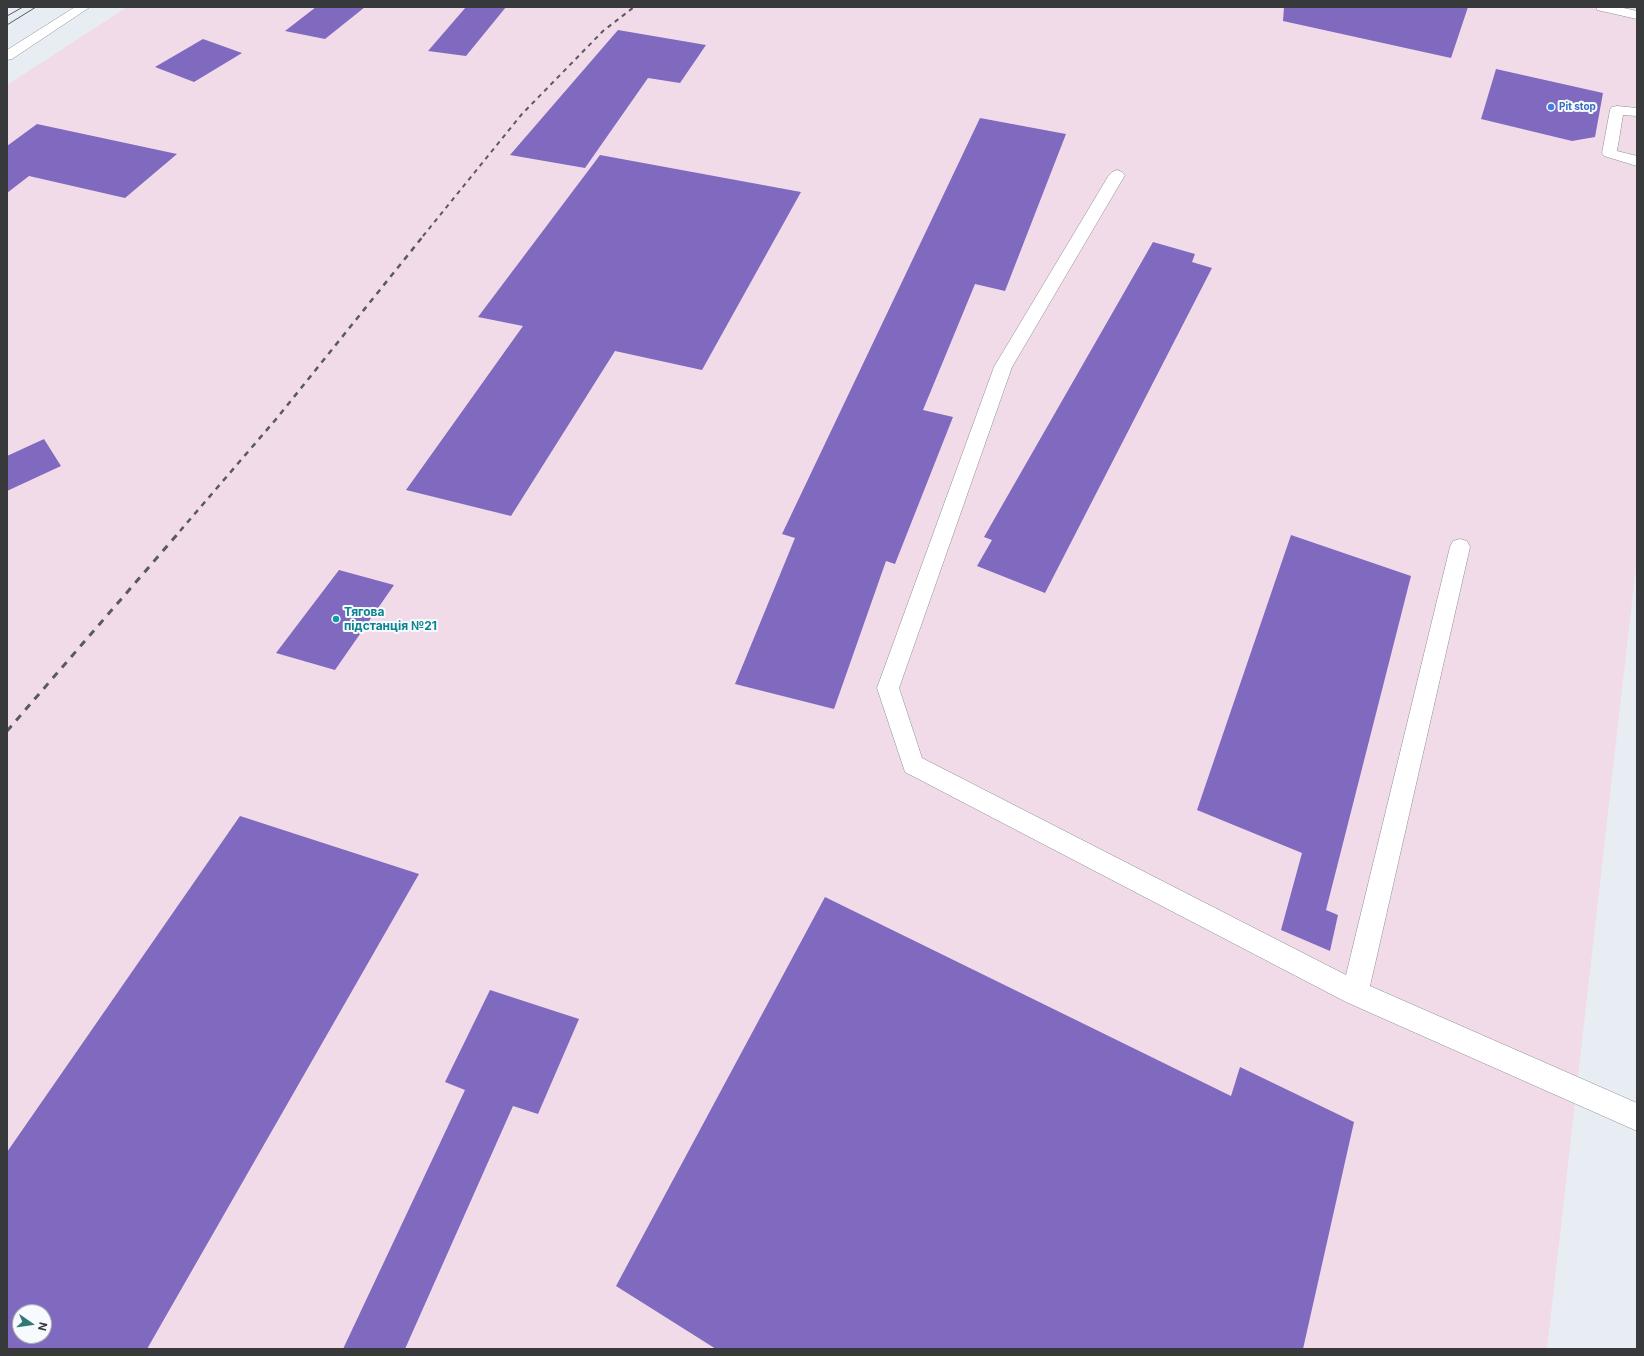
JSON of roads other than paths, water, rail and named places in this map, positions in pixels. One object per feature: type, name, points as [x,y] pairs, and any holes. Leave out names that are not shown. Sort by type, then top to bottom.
[{"type":"street","points":[[7,56],[84,7]]},
{"type":"street","points":[[1602,7],[1637,15]]},
{"type":"street","points":[[1637,112],[1617,110],[1609,153],[1637,161]]},
{"type":"street","points":[[1117,175],[1003,367],[888,688],[913,765],[1355,994],[1637,1118]]},
{"type":"street","points":[[1355,994],[1460,547]]},
{"type":"tram line","points":[[7,16],[23,7]]},
{"type":"tram line","points":[[7,25],[36,7]]},
{"type":"railway","points":[[423,236],[522,114],[603,31],[634,7]]},
{"type":"railway","points":[[180,531],[277,418],[424,235]]},
{"type":"railway","points":[[7,731],[181,530]]},
{"type":"place","name":"Pit stop","points":[[1551,107]]},
{"type":"place","name":"Тягова пiдстанцiя №21","points":[[336,619]]}]
